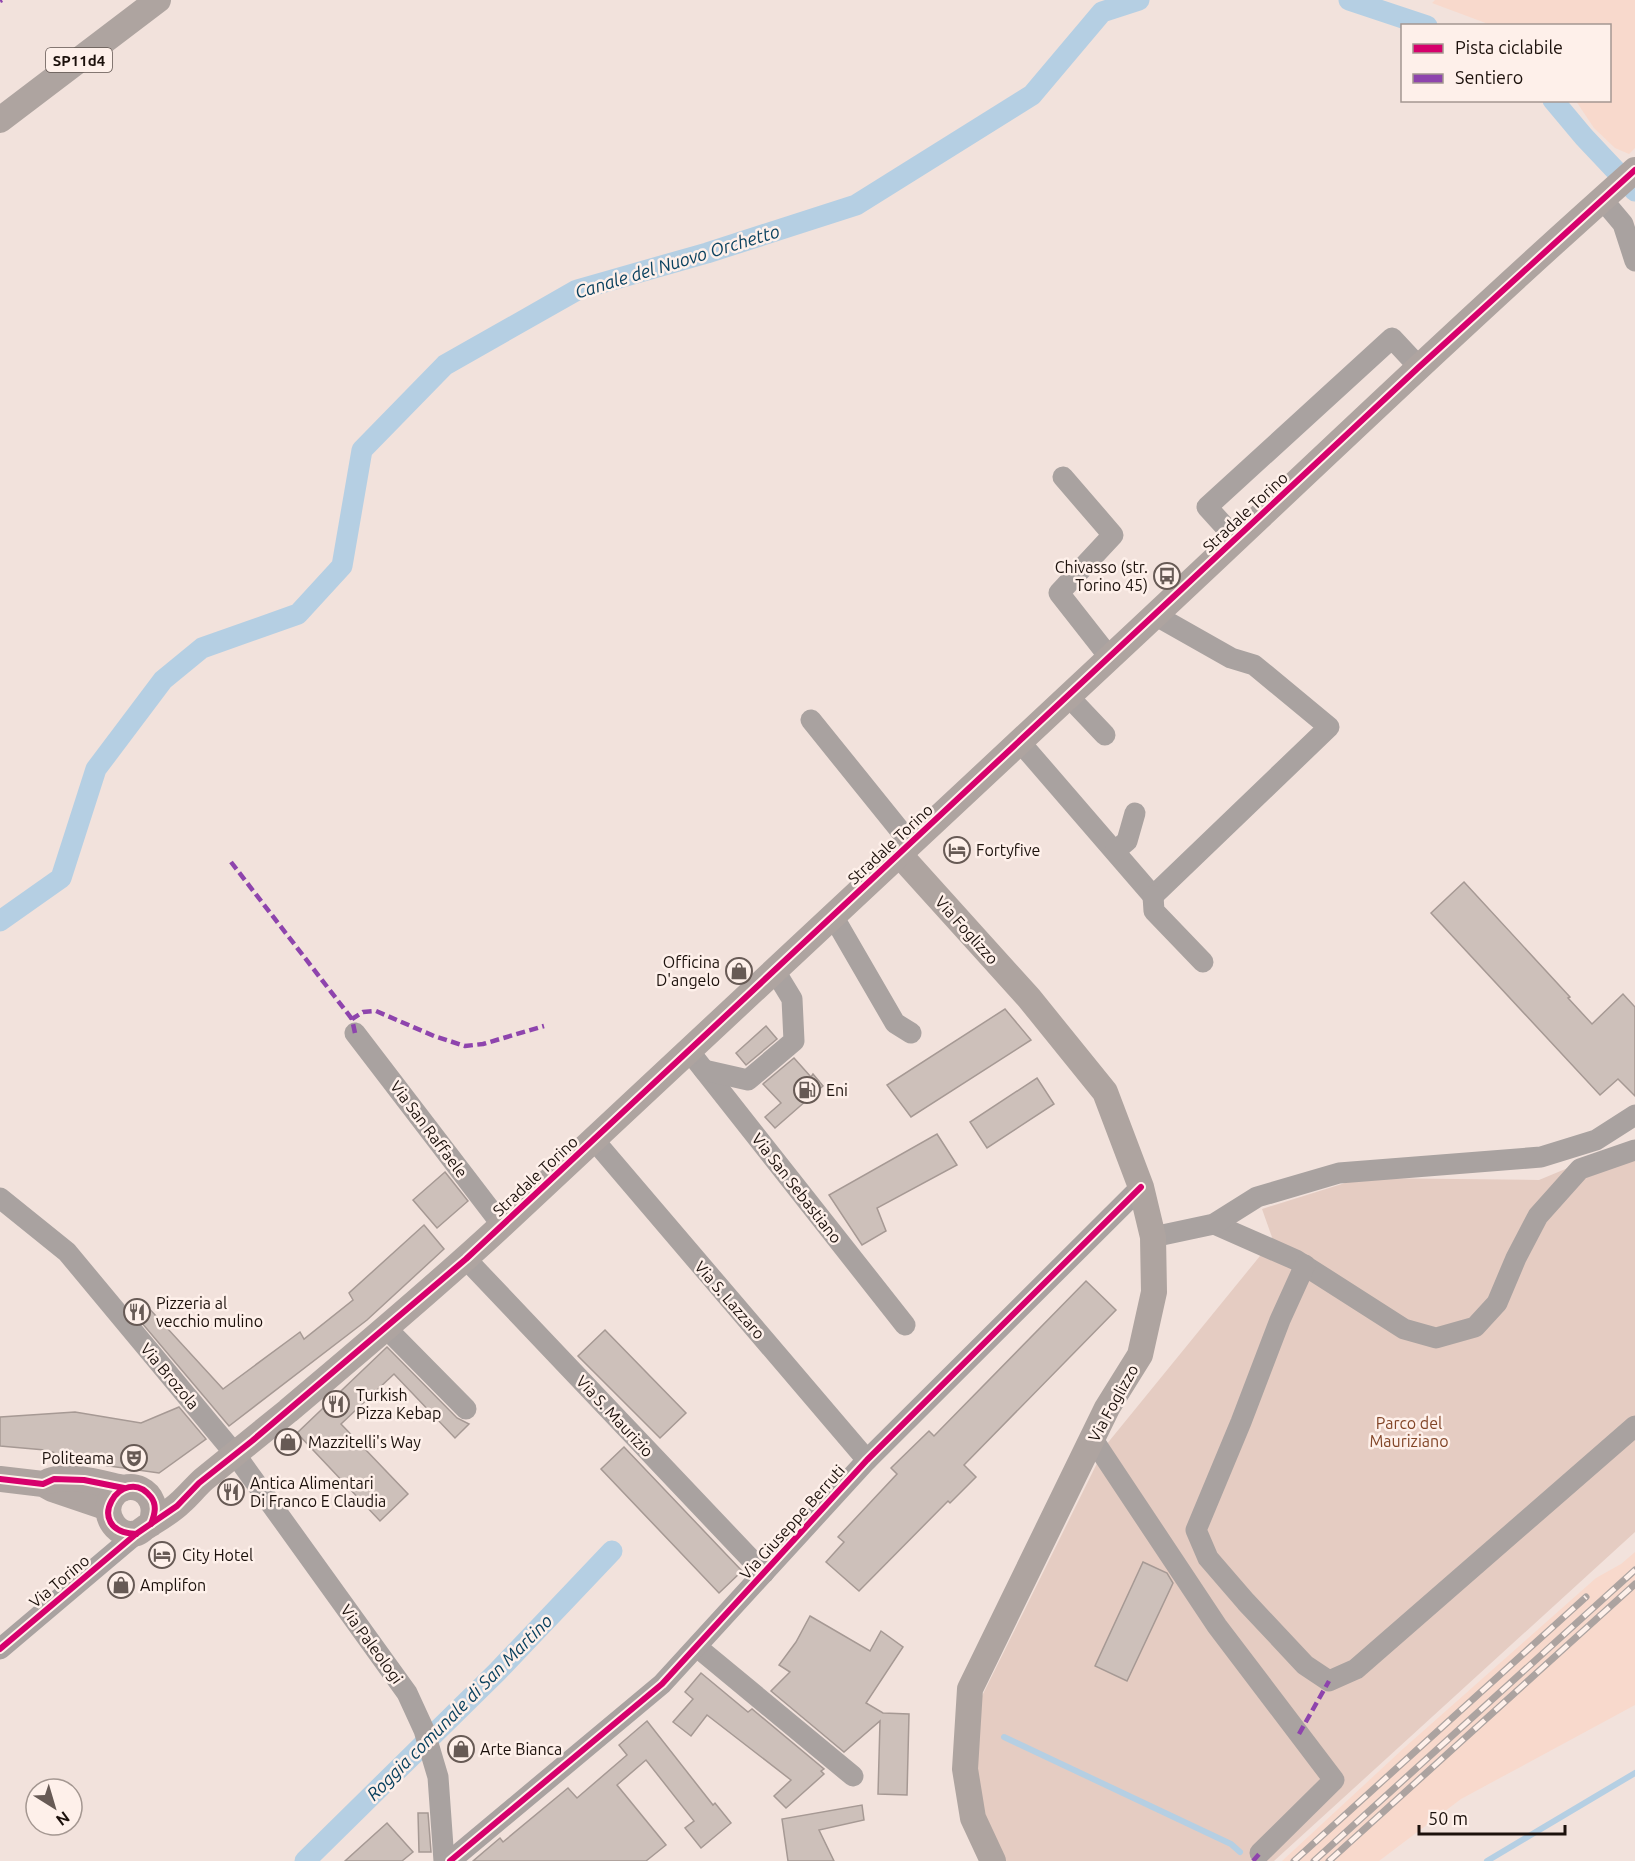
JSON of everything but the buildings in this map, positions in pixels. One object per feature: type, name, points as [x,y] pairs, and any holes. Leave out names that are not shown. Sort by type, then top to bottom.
[{"type":"main road","name":"SP11d4","points":[[0,120],[158,0]]},
{"type":"main road","name":"Stradale Torino","points":[[144,1529],[177,1506],[199,1483],[466,1259],[594,1140],[697,1060],[775,971],[1419,368],[1618,185]]},
{"type":"main road","name":"Via Foglizzo","points":[[905,849],[1105,1092],[1141,1187],[1153,1237],[1154,1292],[1140,1355],[1107,1408],[970,1689],[965,1769],[973,1818],[993,1861]]},
{"type":"main road","points":[[0,1479],[43,1484],[108,1508]]},
{"type":"main road","name":"Stradale Torino","points":[[43,1484],[54,1479],[84,1480],[134,1489],[168,1490],[199,1483]]},
{"type":"main road","points":[[134,1489],[151,1498],[155,1506],[155,1515],[144,1529],[125,1533],[116,1528],[109,1519],[108,1508],[116,1493],[134,1489]]},
{"type":"street","points":[[1618,185],[1623,224],[1635,261]]},
{"type":"street","points":[[1236,539],[1207,507],[1392,338],[1419,368]]},
{"type":"street","points":[[1063,477],[1113,535],[1059,592],[1110,658]]},
{"type":"street","points":[[1154,896],[1329,727],[1254,665],[1231,658],[1155,615]]},
{"type":"street","points":[[1068,696],[1105,735]]},
{"type":"street","points":[[811,720],[905,849]]},
{"type":"street","points":[[1020,742],[1154,896],[1154,911],[1203,962]]},
{"type":"street","points":[[1115,851],[1127,841],[1135,813]]},
{"type":"street","points":[[833,916],[896,1023],[911,1033]]},
{"type":"street","points":[[697,1060],[748,1080],[794,1041],[792,999],[775,971]]},
{"type":"street","name":"Via San Raffaele","points":[[355,1033],[502,1225]]},
{"type":"street","name":"Via San Sebastiano","points":[[697,1060],[905,1325]]},
{"type":"street","points":[[1153,1237],[1214,1224],[1257,1197],[1339,1173],[1541,1157],[1596,1140],[1635,1115]]},
{"type":"street","name":"Via S. Lazzaro","points":[[594,1140],[867,1460]]},
{"type":"street","points":[[1214,1224],[1305,1265],[1404,1329],[1436,1338],[1474,1327],[1497,1303],[1516,1258],[1538,1216],[1580,1169],[1635,1150]]},
{"type":"street","name":"Via Giuseppe Berruti","points":[[450,1861],[662,1684],[867,1460],[1141,1187]]},
{"type":"street","name":"Via Brozola","points":[[0,1198],[67,1252],[235,1454]]},
{"type":"street","name":"Via S. Maurizio","points":[[466,1259],[764,1573]]},
{"type":"street","points":[[1305,1265],[1280,1320],[1196,1530],[1208,1558],[1246,1602],[1305,1665],[1329,1681],[1356,1669],[1635,1426]]},
{"type":"street","points":[[386,1328],[465,1409]]},
{"type":"street","points":[[1092,1438],[1217,1626],[1334,1780],[1260,1853]]},
{"type":"street","name":"Via Paleologi","points":[[235,1454],[407,1693],[424,1730],[438,1777],[444,1861]]},
{"type":"street","name":"Via Torino","points":[[0,1649],[144,1529]]},
{"type":"street","points":[[696,1647],[854,1776]]},
{"type":"shaded area","points":[[1435,0],[1635,0],[1635,148],[1629,154],[1615,148],[1594,128],[1577,102],[1611,102],[1611,24],[1488,24],[1432,3]]},
{"type":"shaded area","points":[[1635,1552],[1635,1705],[1461,1799],[1379,1861],[1282,1861],[1404,1748],[1596,1578],[1621,1564]]},
{"type":"green space","name":"Parco del Mauriziano","points":[[1635,1140],[1635,1532],[1274,1861],[1004,1861],[975,1798],[982,1696],[1106,1445],[1273,1240],[1262,1209],[1361,1178],[1539,1180]]},
{"type":"waterway","name":"Canale del Nuovo Orchetto","points":[[0,921],[61,878],[96,769],[163,680],[202,648],[298,614],[342,566],[362,450],[445,365],[577,290],[707,253],[856,205],[1032,95],[1102,12],[1139,0]]},
{"type":"waterway","name":"Canale del Nuovo Orchetto","points":[[1349,0],[1421,24]]},
{"type":"waterway","name":"Canale del Nuovo Orchetto","points":[[1555,102],[1635,191]]},
{"type":"waterway","name":"Roggia comunale di San Martino","points":[[305,1861],[497,1672],[612,1551]]},
{"type":"waterway","name":"Roggia comunale di San Martino","points":[[1004,1737],[1231,1844],[1240,1852]]},
{"type":"waterway","name":"Roggia comunale di San Martino","points":[[1487,1861],[1635,1773]]},
{"type":"railway","points":[[1314,1861],[1635,1570]]},
{"type":"railway","points":[[1329,1861],[1635,1584]]},
{"type":"railway","points":[[1294,1861],[1586,1597]]},
{"type":"marked path","points":[[231,862],[352,1019]]},
{"type":"marked path","points":[[355,1033],[352,1019],[363,1012],[376,1011],[434,1036],[465,1046],[483,1044],[544,1026]]},
{"type":"marked path","points":[[1299,1734],[1329,1681]]},
{"type":"marked path","points":[[1253,1861],[1260,1853]]},
{"type":"cycle path","points":[[0,1649],[136,1534],[177,1506],[199,1483],[252,1441],[466,1259],[1419,367],[1635,170]]},
{"type":"cycle path","points":[[450,1861],[662,1684],[867,1460],[1141,1187]]},
{"type":"cycle path","points":[[0,1479],[43,1484],[54,1479],[84,1480],[124,1488]]},
{"type":"cycle path","points":[[136,1534],[119,1530],[110,1522],[108,1511],[119,1492],[129,1487],[140,1488],[151,1497],[155,1510],[151,1524]]},
{"type":"place","name":"Chivasso (str. Torino 45)","points":[[1167,576]]},
{"type":"place","name":"Fortyfive","points":[[957,850]]},
{"type":"place","name":"Officina D'angelo","points":[[739,971]]},
{"type":"place","name":"Eni","points":[[807,1090]]},
{"type":"place","name":"Pizzeria al vecchio mulino","points":[[137,1312]]},
{"type":"place","name":"Turkish Pizza Kebap","points":[[336,1404]]},
{"type":"place","name":"Mazzitelli's Way","points":[[288,1442]]},
{"type":"place","name":"Politeama","points":[[134,1458]]},
{"type":"place","name":"Antica Alimentari Di Franco E Claudia","points":[[231,1492]]},
{"type":"place","name":"City Hotel","points":[[162,1555]]},
{"type":"place","name":"Amplifon","points":[[121,1585]]},
{"type":"place","name":"Arte Bianca","points":[[461,1749]]}]
